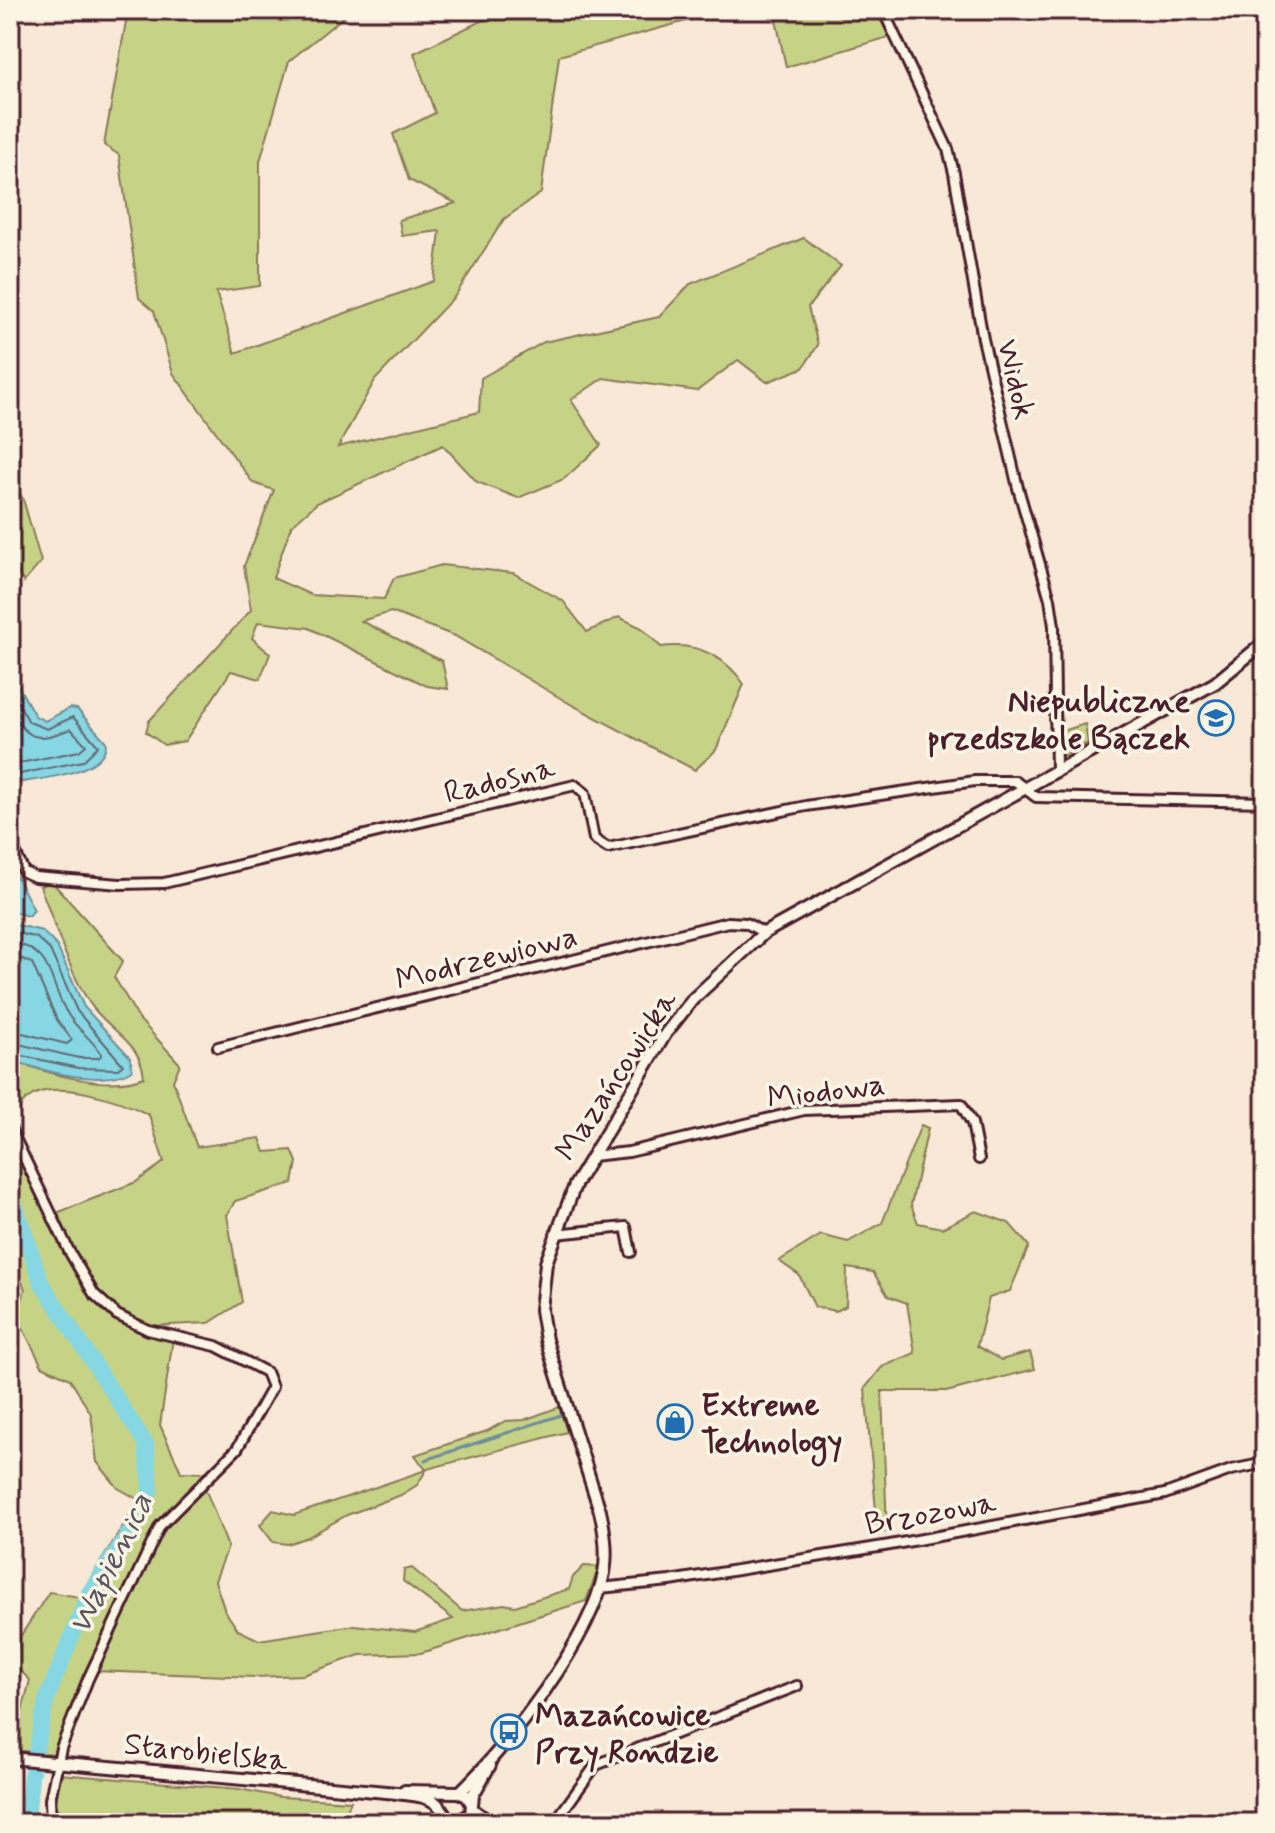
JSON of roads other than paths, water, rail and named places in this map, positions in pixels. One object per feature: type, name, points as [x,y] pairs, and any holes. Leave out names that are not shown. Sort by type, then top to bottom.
[{"type":"street","name":"Widok","points":[[883,10],[948,149],[954,173],[983,339],[1018,488],[1050,599],[1054,626],[1056,771]]},
{"type":"street","name":"Mazańcowicka","points":[[442,1816],[454,1793],[492,1760],[550,1682],[600,1588],[606,1553],[605,1532],[553,1369],[541,1310],[546,1263],[555,1234],[592,1156],[666,1033],[693,999],[764,933],[1215,683],[1265,642]]},
{"type":"street","name":"Radosna","points":[[10,841],[24,872],[35,877],[120,884],[164,883],[575,785],[585,793],[594,839],[608,848],[776,811],[975,781],[1015,781],[1024,788]]},
{"type":"street","points":[[1024,788],[1036,797],[1265,802]]},
{"type":"street","name":"Modrzewiowa","points":[[218,1047],[728,922],[746,923],[764,933]]},
{"type":"street","name":"Miodowa","points":[[592,1156],[629,1152],[804,1110],[961,1104],[972,1123],[979,1159]]},
{"type":"street","points":[[10,1128],[94,1294],[127,1320],[148,1330],[216,1346],[266,1372],[272,1387],[237,1449],[160,1526],[53,1762],[51,1823]]},
{"type":"street","points":[[555,1234],[626,1227],[631,1252]]},
{"type":"street","name":"Brzozowa","points":[[600,1588],[670,1581],[1150,1497],[1231,1470],[1265,1463]]},
{"type":"street","points":[[554,1823],[596,1765],[797,1686]]},
{"type":"street","name":"Starobielska","points":[[13,1758],[397,1793]]},
{"type":"street","points":[[459,1822],[472,1806],[492,1760]]},
{"type":"street","points":[[397,1793],[421,1789],[454,1793],[491,1823]]},
{"type":"street","points":[[397,1793],[428,1799],[442,1816],[459,1822],[480,1823]]},
{"type":"water","points":[[12,675],[35,716],[45,721],[70,708],[77,709],[106,742],[103,753],[95,762],[68,774],[10,784]]},
{"type":"water","points":[[10,864],[34,910],[29,916],[10,912]]},
{"type":"water","points":[[10,923],[42,931],[57,946],[84,1007],[130,1057],[132,1070],[106,1078],[89,1078],[10,1059]]},
{"type":"waterway","name":"Wapienica","points":[[10,1189],[41,1282],[146,1444],[151,1489],[134,1525],[89,1593],[46,1701],[31,1776],[27,1823]]},
{"type":"waterway","points":[[425,1460],[561,1415]]},
{"type":"place","name":"Niepubliczne przedszkole Bączek","points":[[1216,718]]},
{"type":"place","name":"Extreme Technology","points":[[675,1422]]},
{"type":"place","name":"Mazańcowice Przy Rondzie","points":[[509,1732]]}]
